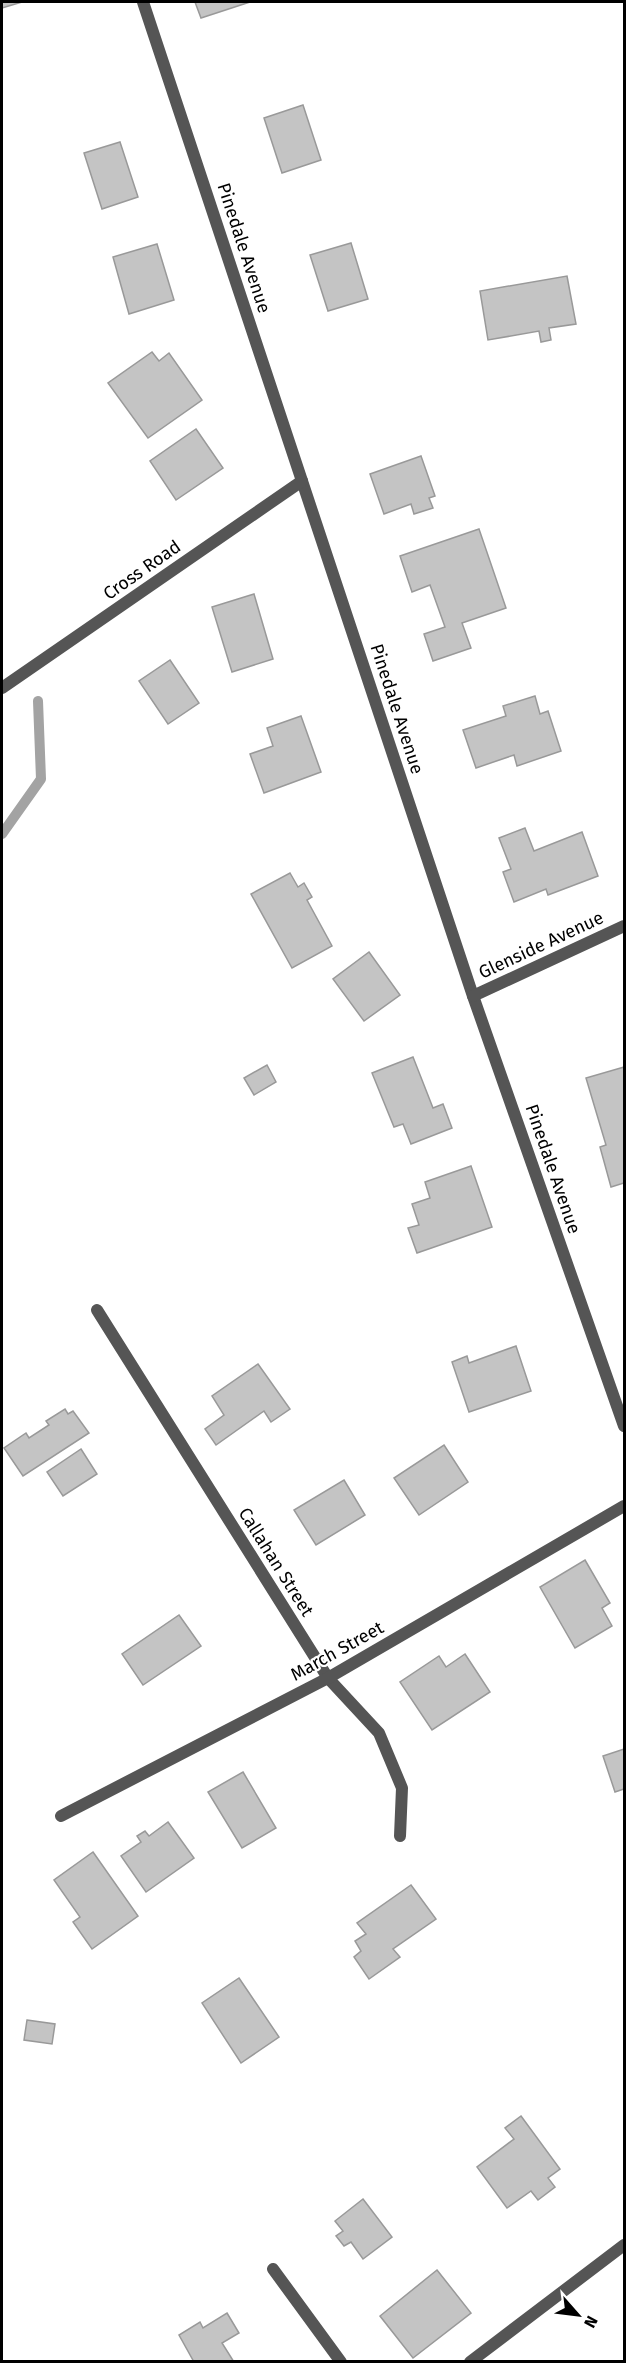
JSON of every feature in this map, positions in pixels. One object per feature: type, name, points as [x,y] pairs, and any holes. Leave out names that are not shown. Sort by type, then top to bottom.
[{"type":"street","name":"Pinedale Avenue","points":[[143,2],[473,996],[624,1426]]},
{"type":"street","name":"Cross Road","points":[[2,688],[302,481]]},
{"type":"street","name":"Glenside Avenue","points":[[473,996],[624,926]]},
{"type":"street","name":"Callahan Street","points":[[97,1310],[328,1678],[379,1733],[402,1788],[400,1836]]},
{"type":"street","name":"March Street","points":[[61,1816],[328,1678],[624,1506]]},
{"type":"street","points":[[471,2361],[624,2246]]},
{"type":"street","points":[[273,2269],[341,2361]]},
{"type":"building","points":[[2,2],[22,2],[2,8]]},
{"type":"building","points":[[195,2],[250,2],[201,18]]},
{"type":"building","points":[[303,105],[321,160],[282,173],[264,118]]},
{"type":"building","points":[[120,142],[138,197],[102,209],[84,153]]},
{"type":"building","points":[[351,243],[368,299],[328,311],[310,255]]},
{"type":"building","points":[[157,244],[174,300],[129,314],[113,257]]},
{"type":"building","points":[[567,276],[576,324],[549,328],[551,340],[541,342],[539,331],[488,340],[480,291]]},
{"type":"building","points":[[152,352],[159,361],[169,353],[202,400],[148,438],[108,383]]},
{"type":"building","points":[[196,429],[223,468],[176,500],[150,461]]},
{"type":"building","points":[[421,456],[435,496],[429,498],[433,508],[414,514],[411,504],[384,514],[370,474]]},
{"type":"building","points":[[479,529],[506,608],[462,623],[471,648],[433,661],[424,634],[445,627],[430,585],[412,592],[400,556]]},
{"type":"building","points":[[254,594],[273,659],[232,672],[212,607]]},
{"type":"building","points":[[170,660],[199,703],[168,724],[139,681]]},
{"type":"building","points":[[535,696],[540,714],[548,711],[561,751],[517,766],[514,755],[476,768],[463,730],[506,716],[503,706]]},
{"type":"building","points":[[301,716],[321,772],[264,793],[250,754],[273,746],[267,728]]},
{"type":"building","points":[[525,828],[534,851],[582,832],[598,876],[548,895],[546,889],[514,902],[503,872],[511,869],[499,838]]},
{"type":"building","points":[[290,873],[298,887],[304,883],[312,897],[307,900],[332,946],[292,968],[251,894]]},
{"type":"building","points":[[369,952],[400,995],[364,1021],[333,979]]},
{"type":"building","points":[[413,1057],[433,1108],[443,1104],[452,1128],[411,1144],[403,1124],[394,1127],[372,1073]]},
{"type":"building","points":[[267,1065],[276,1082],[254,1095],[244,1078]]},
{"type":"building","points":[[624,1067],[624,1183],[611,1187],[600,1147],[606,1145],[586,1078]]},
{"type":"building","points":[[471,1166],[492,1227],[417,1253],[408,1228],[419,1225],[412,1204],[430,1198],[425,1182]]},
{"type":"building","points":[[516,1346],[531,1391],[469,1412],[452,1362],[467,1356],[469,1363]]},
{"type":"building","points":[[258,1364],[290,1409],[271,1422],[264,1411],[216,1445],[205,1429],[224,1415],[212,1396]]},
{"type":"building","points":[[65,1409],[68,1414],[73,1411],[89,1433],[23,1476],[4,1448],[26,1433],[29,1438],[49,1425],[46,1421]]},
{"type":"building","points":[[444,1445],[468,1482],[419,1515],[394,1478]]},
{"type":"building","points":[[81,1449],[97,1474],[63,1496],[47,1472]]},
{"type":"building","points":[[344,1480],[365,1515],[316,1545],[294,1510]]},
{"type":"building","points":[[585,1560],[610,1603],[602,1608],[612,1626],[575,1648],[540,1587]]},
{"type":"building","points":[[179,1615],[201,1646],[143,1685],[122,1654]]},
{"type":"building","points":[[465,1654],[490,1692],[432,1730],[400,1682],[439,1656],[446,1667]]},
{"type":"building","points":[[624,1749],[624,1789],[615,1792],[603,1756]]},
{"type":"building","points":[[243,1772],[276,1828],[242,1848],[208,1792]]},
{"type":"building","points":[[168,1822],[194,1858],[146,1892],[121,1856],[141,1842],[137,1836],[145,1831],[149,1836]]},
{"type":"building","points":[[93,1852],[138,1916],[92,1949],[73,1922],[80,1917],[54,1880]]},
{"type":"building","points":[[411,1885],[436,1919],[393,1949],[400,1957],[369,1979],[354,1957],[361,1951],[355,1941],[366,1934],[357,1923]]},
{"type":"building","points":[[239,1978],[279,2037],[241,2063],[202,2003]]},
{"type":"building","points":[[27,2020],[55,2024],[52,2044],[24,2040]]},
{"type":"building","points":[[521,2116],[560,2169],[548,2178],[555,2187],[538,2200],[531,2191],[507,2208],[477,2167],[514,2139],[505,2128]]},
{"type":"building","points":[[363,2199],[392,2237],[363,2259],[351,2242],[344,2246],[336,2236],[343,2231],[335,2221]]},
{"type":"building","points":[[437,2270],[471,2313],[413,2358],[380,2316]]},
{"type":"building","points":[[227,2313],[239,2333],[222,2343],[234,2362],[194,2362],[179,2335],[200,2322],[203,2328]]},
{"type":"waterway","points":[[2,834],[41,779],[38,701]]}]
